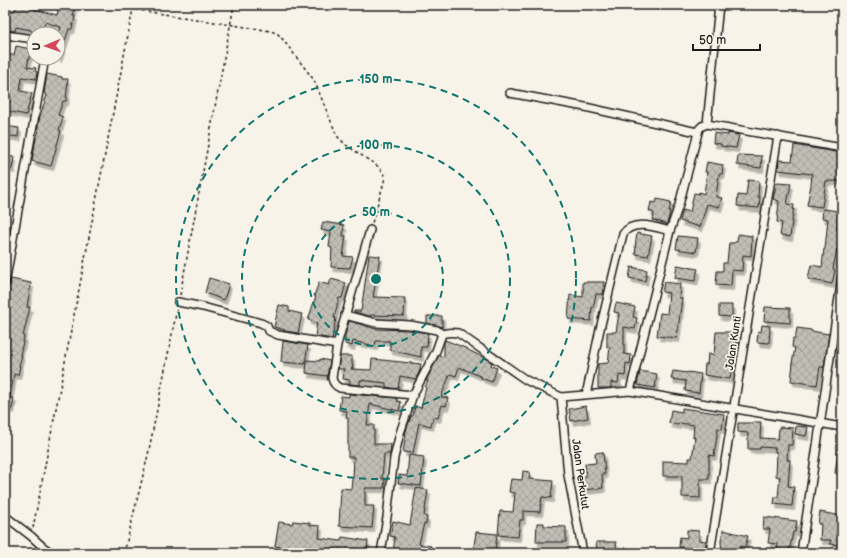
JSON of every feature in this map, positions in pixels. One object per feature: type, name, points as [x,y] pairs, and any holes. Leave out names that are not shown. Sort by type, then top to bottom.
[{"type":"street","points":[[707,124],[719,5]]},
{"type":"street","points":[[5,35],[26,38]]},
{"type":"street","points":[[5,284],[7,259],[43,66]]},
{"type":"street","points":[[510,93],[585,107],[697,132]]},
{"type":"street","points":[[630,391],[670,231],[679,205],[697,132],[702,126],[707,124],[842,148]]},
{"type":"street","name":"Jalan Kunti","points":[[710,553],[778,136]]},
{"type":"street","points":[[586,395],[600,329],[624,232],[640,225],[670,231]]},
{"type":"street","points":[[370,230],[337,345],[332,378],[333,383],[336,386],[346,390],[413,395]]},
{"type":"street","points":[[800,553],[842,277]]},
{"type":"street","points":[[178,302],[203,307],[261,323],[266,326],[269,331],[278,335],[337,345]]},
{"type":"street","points":[[345,315],[376,323],[410,325],[437,330],[442,334]]},
{"type":"street","points":[[442,334],[449,332],[458,333],[526,380],[561,397],[630,391],[842,427]]},
{"type":"street","points":[[381,553],[394,458],[400,433],[413,395],[436,351],[442,334]]},
{"type":"street","name":"Jalan Perkutut","points":[[561,397],[568,475],[583,553]]},
{"type":"street","points":[[5,516],[52,553]]},
{"type":"street","points":[[299,551],[315,553]]},
{"type":"path","points":[[106,5],[230,24],[271,31],[278,34],[314,80],[337,136],[346,145],[379,167],[385,176],[370,230]]},
{"type":"path","points":[[124,553],[148,455],[234,5]]},
{"type":"path","points":[[31,536],[133,10]]},
{"type":"building","points":[[16,5],[35,5],[34,9],[57,15],[59,5],[75,8],[73,16],[75,16],[72,29],[69,29],[66,38],[66,26],[58,26],[45,22],[44,26],[26,26],[26,29],[16,27],[15,31],[6,30],[8,11],[15,11]]},
{"type":"building","points":[[16,46],[26,48],[26,66],[36,68],[35,71],[37,72],[36,79],[22,77],[20,91],[32,93],[26,115],[7,111],[11,96],[5,96],[5,81],[7,81],[10,67],[5,67],[5,55],[14,55]]},
{"type":"building","points":[[47,74],[62,77],[62,79],[68,79],[66,101],[63,101],[58,115],[63,117],[59,130],[61,131],[51,166],[32,161],[36,138],[39,131],[37,131],[40,116],[47,95],[44,93]]},
{"type":"building","points":[[5,126],[19,128],[18,137],[5,135]]},
{"type":"building","points":[[714,133],[739,135],[736,148],[721,146],[721,144],[713,143]]},
{"type":"building","points":[[794,145],[842,153],[842,181],[826,181],[822,207],[807,205],[812,174],[778,170],[779,160],[792,161]]},
{"type":"building","points":[[738,155],[762,156],[761,168],[737,165]]},
{"type":"building","points":[[5,156],[14,157],[12,169],[5,168]]},
{"type":"building","points":[[707,162],[723,165],[722,174],[719,174],[716,197],[722,198],[719,207],[707,204],[700,227],[680,221],[683,210],[690,212],[694,193],[699,194],[699,192],[704,194]]},
{"type":"building","points":[[748,180],[759,181],[759,208],[737,206],[738,195],[746,196]]},
{"type":"building","points":[[777,183],[791,184],[787,204],[794,205],[790,237],[780,235],[782,223],[777,222],[779,201],[773,199]]},
{"type":"building","points":[[657,199],[671,202],[667,224],[653,220],[654,213],[649,211],[651,202],[656,203]]},
{"type":"building","points":[[823,209],[838,211],[837,230],[841,230],[840,249],[837,249],[832,284],[808,279],[811,265],[822,267],[828,219],[822,218]]},
{"type":"building","points":[[323,222],[344,225],[343,236],[346,236],[343,256],[353,257],[350,268],[331,267],[332,248],[329,247],[331,232],[321,230]]},
{"type":"building","points":[[637,233],[652,236],[648,256],[635,254]]},
{"type":"building","points":[[738,234],[752,236],[751,256],[743,255],[742,271],[732,270],[731,286],[716,285],[717,271],[723,271],[723,263],[727,263],[729,243],[737,242]]},
{"type":"building","points":[[678,236],[698,238],[696,252],[676,249]]},
{"type":"building","points":[[369,255],[380,256],[373,297],[405,298],[404,316],[370,316],[354,312],[361,311]]},
{"type":"building","points":[[677,265],[698,269],[695,281],[675,278]]},
{"type":"building","points":[[631,267],[647,270],[645,281],[629,278]]},
{"type":"building","points":[[209,278],[229,284],[224,300],[205,293]]},
{"type":"building","points":[[11,279],[31,283],[27,307],[30,307],[23,336],[20,366],[18,375],[14,374],[10,398],[14,398],[12,409],[5,408],[5,322],[8,310],[5,308]]},
{"type":"building","points":[[331,279],[346,283],[342,298],[339,298],[334,318],[336,318],[332,339],[315,336],[317,323],[308,320],[319,282],[329,285]]},
{"type":"building","points":[[583,282],[604,282],[603,294],[596,294],[593,308],[592,307],[591,321],[568,319],[570,295],[583,297]]},
{"type":"building","points":[[664,282],[680,284],[679,298],[682,298],[677,338],[657,336],[660,313],[667,314],[669,293],[662,292]]},
{"type":"building","points":[[616,303],[635,307],[633,317],[637,318],[635,329],[624,327],[624,354],[631,355],[630,364],[626,363],[625,376],[619,375],[618,383],[611,382],[611,388],[598,388],[598,364],[608,363],[610,347],[607,347],[607,332],[616,332],[619,313],[614,312]]},
{"type":"building","points":[[279,305],[289,307],[289,311],[302,314],[298,333],[284,331],[285,330],[274,327]]},
{"type":"building","points":[[719,305],[732,305],[732,317],[719,316]]},
{"type":"building","points":[[765,307],[790,308],[790,323],[764,321]]},
{"type":"building","points":[[427,316],[442,316],[442,327],[427,323]]},
{"type":"building","points":[[349,321],[376,329],[409,330],[428,333],[427,347],[421,347],[421,357],[390,350],[390,341],[376,341],[375,346],[353,341],[352,346],[345,344],[345,335]]},
{"type":"building","points":[[762,325],[770,326],[769,343],[757,342],[758,331],[761,332]]},
{"type":"building","points":[[797,328],[829,334],[824,367],[820,367],[817,385],[791,381],[795,348],[792,347],[793,338],[795,339]]},
{"type":"building","points":[[716,332],[736,332],[736,343],[739,343],[739,347],[738,351],[732,351],[730,379],[704,375],[708,354],[714,355]]},
{"type":"building","points":[[445,340],[468,349],[492,363],[491,366],[497,368],[492,382],[459,367],[456,376],[450,374],[441,397],[448,398],[446,406],[442,405],[438,418],[433,417],[431,426],[419,423],[413,453],[403,452],[405,434],[411,416],[413,416],[415,406],[421,408],[425,387],[428,381],[426,381],[439,355],[444,357]]},
{"type":"building","points":[[283,341],[308,345],[305,364],[281,362]]},
{"type":"building","points":[[340,356],[352,356],[353,365],[351,369],[371,370],[372,359],[421,364],[416,379],[400,376],[398,389],[386,387],[386,383],[360,380],[360,385],[350,384],[350,380],[343,379],[344,369],[338,369]]},
{"type":"building","points":[[320,359],[330,361],[327,376],[306,373],[307,360],[320,361]]},
{"type":"building","points":[[640,371],[657,374],[655,388],[637,385]]},
{"type":"building","points":[[673,371],[701,374],[699,393],[685,391],[686,381],[671,379]]},
{"type":"building","points":[[349,394],[397,398],[397,401],[401,402],[399,411],[370,404],[367,425],[374,425],[374,444],[391,444],[390,454],[384,454],[382,479],[385,479],[384,488],[365,488],[365,506],[374,506],[372,528],[339,526],[341,488],[351,489],[353,478],[354,457],[348,457],[347,411],[339,410],[341,396],[349,397]]},
{"type":"building","points":[[586,406],[588,418],[571,421],[569,409]]},
{"type":"building","points":[[682,408],[724,414],[722,429],[718,428],[714,456],[709,455],[709,479],[700,479],[700,498],[682,497],[682,476],[663,476],[663,461],[689,462],[689,458],[692,458],[695,437],[693,437],[694,425],[679,423],[678,425],[669,423],[671,410],[682,412]]},
{"type":"building","points":[[761,422],[760,438],[778,439],[779,427],[793,428],[792,445],[788,445],[787,460],[790,460],[788,486],[794,487],[792,506],[774,504],[775,497],[778,497],[780,477],[776,476],[777,452],[775,452],[775,448],[760,447],[760,449],[748,449],[748,433],[738,432],[738,423]]},
{"type":"building","points":[[796,426],[808,427],[806,436],[795,434]]},
{"type":"building","points":[[603,452],[605,474],[602,474],[603,488],[583,490],[581,477],[586,477],[585,464],[596,463],[595,453]]},
{"type":"building","points":[[838,452],[842,453],[842,474],[835,473]]},
{"type":"building","points":[[409,455],[424,457],[421,486],[398,483],[399,475],[407,476]]},
{"type":"building","points":[[523,471],[530,472],[529,479],[553,481],[551,498],[542,497],[540,512],[523,511],[523,520],[520,520],[518,537],[498,535],[500,511],[513,512],[515,493],[509,492],[511,479],[522,480]]},
{"type":"building","points":[[416,488],[428,490],[424,516],[427,517],[426,524],[424,523],[419,544],[431,546],[430,553],[393,553],[395,537],[390,536],[393,521],[410,525]]},
{"type":"building","points":[[820,512],[842,516],[842,545],[830,544],[831,540],[820,540],[821,524],[818,524]]},
{"type":"building","points":[[764,517],[797,521],[795,532],[793,532],[789,553],[777,553],[778,544],[768,543],[770,529],[763,529]]},
{"type":"building","points":[[293,521],[320,526],[319,538],[341,541],[342,537],[368,541],[367,553],[353,553],[300,546],[295,548],[294,553],[285,553],[286,548],[275,546],[279,522],[292,524]]},
{"type":"building","points":[[537,523],[544,523],[544,526],[566,527],[566,542],[536,542]]},
{"type":"building","points":[[687,530],[699,531],[699,540],[706,541],[705,552],[679,547],[680,537],[687,538]]},
{"type":"building","points":[[723,530],[748,536],[745,547],[740,546],[740,553],[722,553],[721,541]]},
{"type":"building","points":[[476,532],[497,534],[495,553],[473,553]]},
{"type":"building","points":[[596,542],[616,542],[617,553],[597,553]]}]
